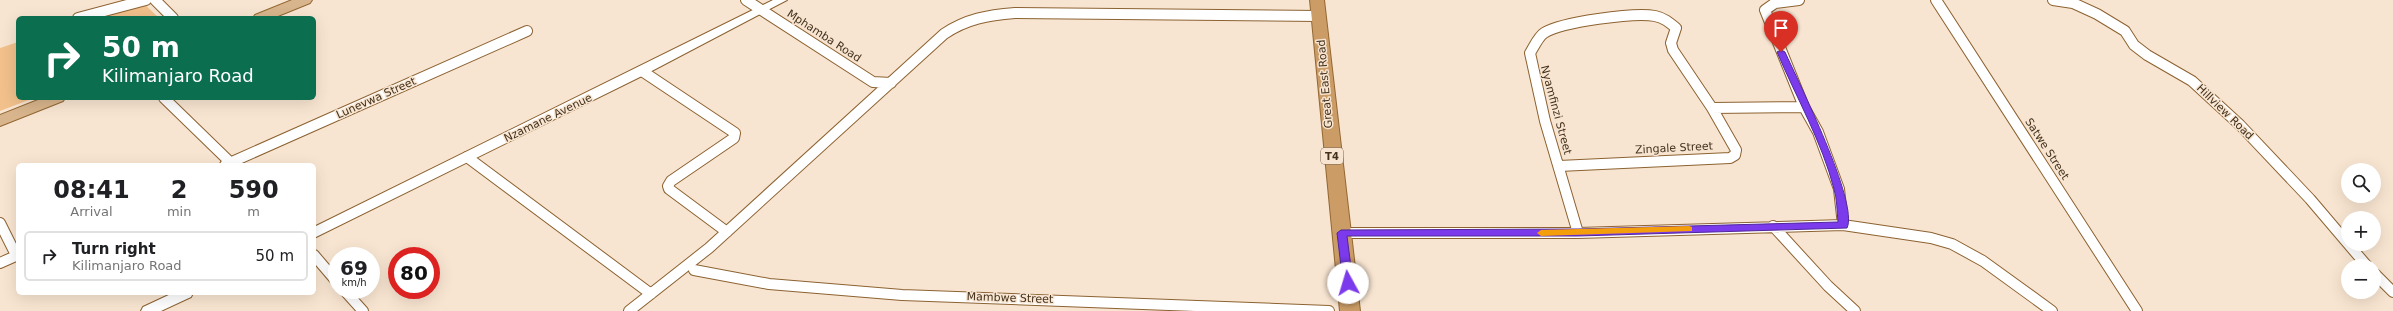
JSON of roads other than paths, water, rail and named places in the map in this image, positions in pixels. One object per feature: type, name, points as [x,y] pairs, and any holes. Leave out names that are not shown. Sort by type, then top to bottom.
[{"type":"highway","name":"Great East Road","points":[[1318,8],[1350,311]]},
{"type":"main road","points":[[265,16],[305,0]]},
{"type":"main road","points":[[0,121],[52,100]]},
{"type":"street","points":[[86,16],[146,0]]},
{"type":"street","points":[[155,0],[171,16]]},
{"type":"street","name":"Mphamba Road","points":[[746,0],[873,82],[892,83]]},
{"type":"street","name":"Nzamane Avenue","points":[[316,232],[642,72],[781,0]]},
{"type":"street","points":[[1799,0],[1774,3],[1767,6],[1765,10],[1804,107],[1818,132],[1839,189],[1843,225]]},
{"type":"street","name":"Satwe Street","points":[[1936,0],[2137,311]]},
{"type":"street","name":"Hillview Road","points":[[2052,0],[2073,3],[2097,14],[2125,31],[2134,45],[2147,55],[2192,81],[2240,124],[2310,199],[2362,259]]},
{"type":"street","points":[[629,311],[727,232],[958,24],[970,18],[1015,13],[1318,8]]},
{"type":"street","name":"Nyamfinzi Street","points":[[1578,233],[1535,87],[1530,53],[1543,34],[1553,29],[1642,15],[1659,16],[1674,23],[1676,28],[1671,43],[1673,50],[1712,108]]},
{"type":"street","name":"Lunevwa Street","points":[[232,163],[527,31]]},
{"type":"street","points":[[642,72],[732,130],[734,138],[671,181],[668,186],[669,189],[727,232]]},
{"type":"street","points":[[166,100],[229,163]]},
{"type":"street","points":[[1712,108],[1804,107]]},
{"type":"street","name":"Zingale Street","points":[[1559,166],[1730,158],[1735,155],[1736,150],[1712,108]]},
{"type":"street","points":[[468,157],[651,294]]},
{"type":"street","points":[[0,222],[16,253]]},
{"type":"street","points":[[1341,233],[1578,233],[1843,225],[1931,238],[1952,244],[1983,261],[2052,311]]},
{"type":"street","points":[[1773,226],[1828,286],[1855,311]]},
{"type":"street","points":[[0,263],[16,255]]},
{"type":"street","points":[[316,257],[328,271]]},
{"type":"street","name":"Mambwe Street","points":[[694,270],[769,284],[902,294],[1329,311]]},
{"type":"street","points":[[2381,279],[2393,292]]},
{"type":"street","points":[[148,311],[182,295]]},
{"type":"street","points":[[352,299],[362,311]]}]
